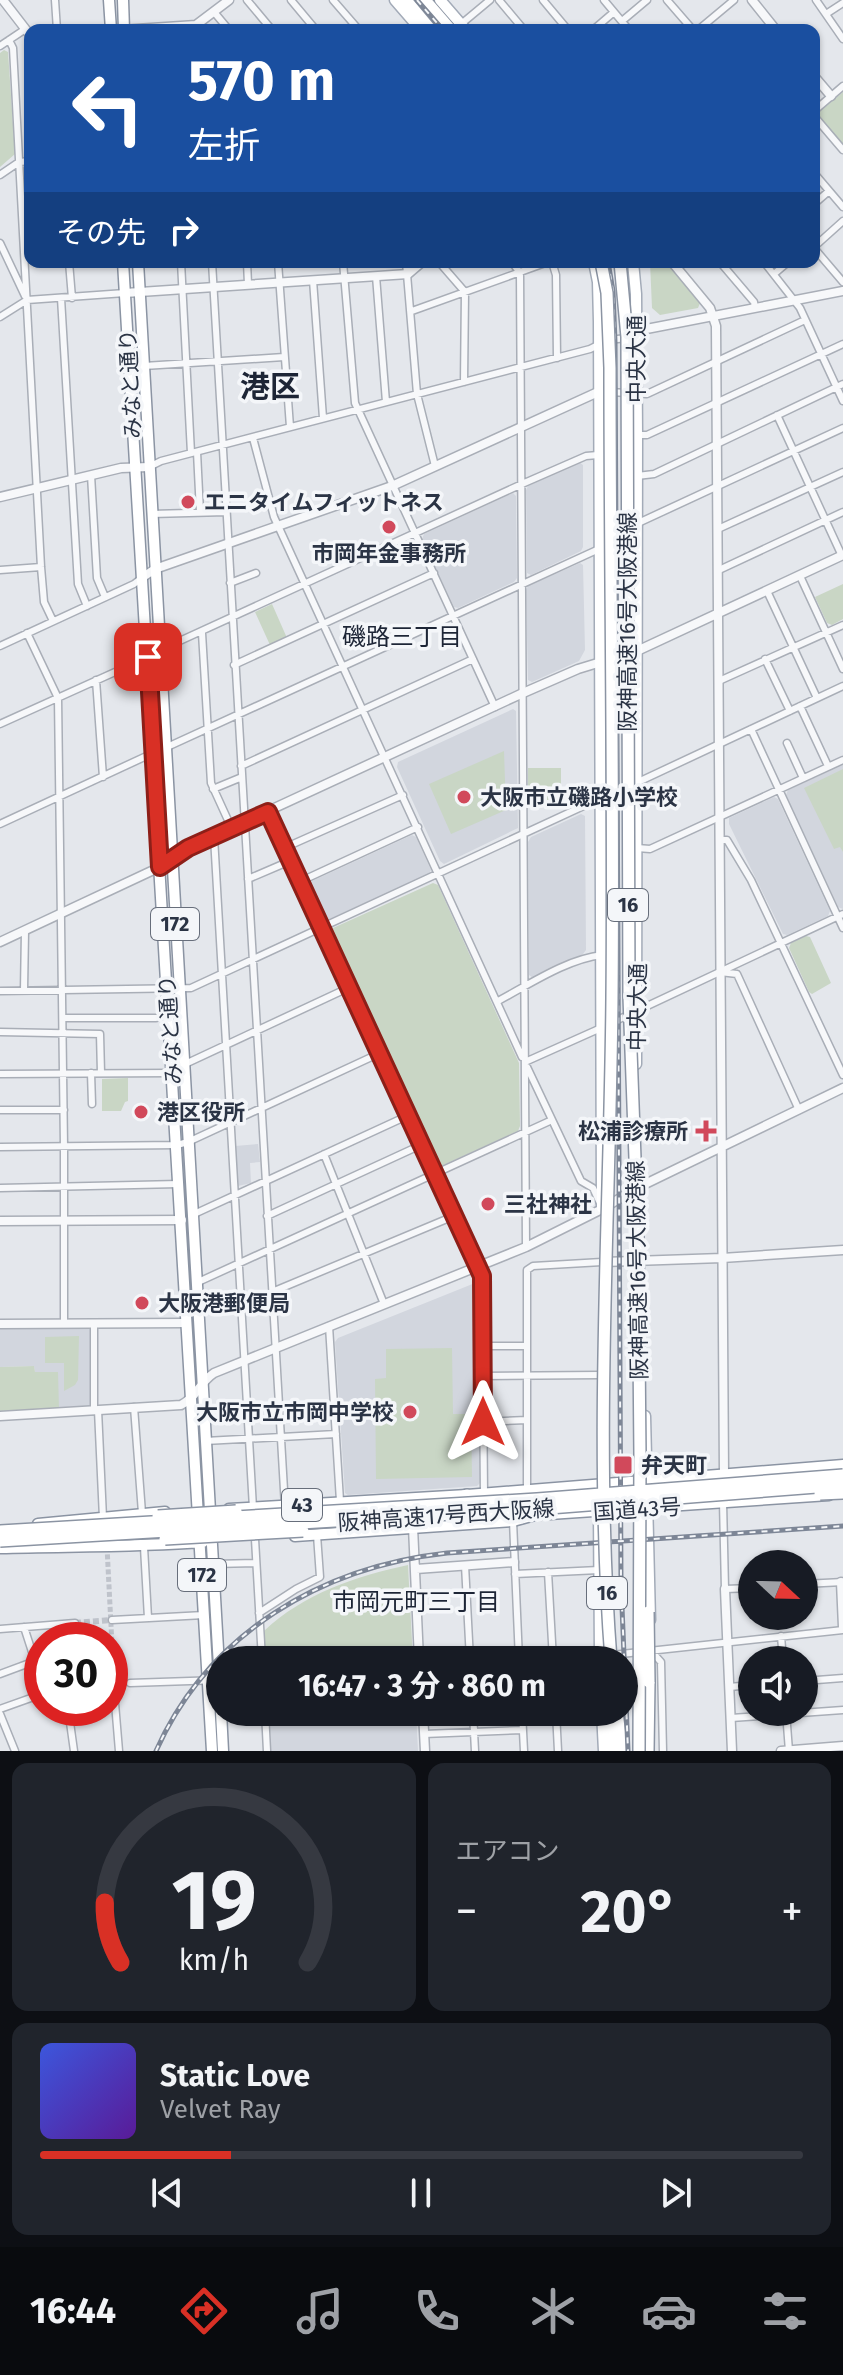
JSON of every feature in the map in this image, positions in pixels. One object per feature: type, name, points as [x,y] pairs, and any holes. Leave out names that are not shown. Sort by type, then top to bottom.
[{"type":"highway","points":[[406,0],[426,24]]},
{"type":"highway","points":[[425,0],[452,24]]},
{"type":"highway","name":"阪神高速16号大阪港線","points":[[602,268],[609,338],[612,902],[604,1646]]},
{"type":"highway","name":"阪神高速16号大阪港線","points":[[621,268],[627,337],[629,981],[638,1239],[641,1548],[639,1751]]},
{"type":"highway","name":"阪神高速17号西大阪線","points":[[1,1528],[92,1527],[521,1500],[843,1475]]},
{"type":"highway","name":"阪神高速17号西大阪線","points":[[1,1546],[77,1537],[537,1509],[753,1492],[812,1495],[843,1490]]},
{"type":"highway","points":[[92,1527],[180,1514],[448,1501],[467,1495]]},
{"type":"highway","points":[[77,1537],[185,1540],[342,1525],[535,1515]]},
{"type":"highway","points":[[641,1548],[649,1642],[650,1751]]},
{"type":"highway","points":[[608,1726],[612,1751]]},
{"type":"highway","points":[[619,1726],[622,1751]]},
{"type":"main road","points":[[109,0],[111,24]]},
{"type":"main road","points":[[123,0],[123,24]]},
{"type":"main road","points":[[395,0],[416,24]]},
{"type":"main road","points":[[440,0],[455,24]]},
{"type":"main road","name":"みなと通り","points":[[123,268],[160,867],[183,1065],[179,1184],[196,1283],[202,1381],[205,1441],[204,1510],[200,1542],[206,1659]]},
{"type":"main road","name":"みなと通り","points":[[138,268],[171,860],[173,1073],[187,1218],[187,1323],[204,1510],[212,1542],[218,1646]]},
{"type":"main road","name":"中央大通","points":[[595,268],[599,346],[603,1027],[599,1570],[603,1646]]},
{"type":"main road","name":"中央大通","points":[[634,268],[637,435],[635,1103],[652,1652],[650,1751]]},
{"type":"main road","name":"国道43号","points":[[1,1528],[142,1513],[484,1494],[843,1465]]},
{"type":"main road","name":"国道43号","points":[[689,1476],[693,1491],[702,1496],[843,1490]]},
{"type":"main road","points":[[563,1487],[581,1495],[581,1505],[564,1514]]},
{"type":"main road","name":"国道43号","points":[[535,1515],[647,1509],[843,1490]]},
{"type":"main road","name":"43","points":[[1,1546],[144,1547],[512,1518]]},
{"type":"main road","name":"みなと通り","points":[[210,1726],[212,1751]]},
{"type":"main road","points":[[222,1726],[223,1751]]},
{"type":"main road","points":[[604,1751],[605,1726]]},
{"type":"street","points":[[3,0],[24,28]]},
{"type":"street","points":[[55,0],[57,24]]},
{"type":"street","points":[[204,24],[229,0]]},
{"type":"street","points":[[247,0],[267,24]]},
{"type":"street","points":[[291,0],[311,24]]},
{"type":"street","points":[[333,0],[354,24]]},
{"type":"street","points":[[464,24],[490,0]]},
{"type":"street","points":[[499,0],[519,24]]},
{"type":"street","points":[[543,0],[563,24]]},
{"type":"street","points":[[604,0],[624,24]]},
{"type":"street","points":[[622,21],[647,0]]},
{"type":"street","points":[[667,0],[689,24]]},
{"type":"street","points":[[703,24],[734,0]]},
{"type":"street","points":[[752,0],[771,24]]},
{"type":"street","points":[[816,0],[843,39]]},
{"type":"street","points":[[826,14],[843,3]]},
{"type":"street","points":[[214,12],[224,24]]},
{"type":"street","points":[[600,24],[614,12]]},
{"type":"street","points":[[1,45],[24,33]]},
{"type":"street","points":[[9,40],[13,48],[24,247]]},
{"type":"street","points":[[820,83],[831,96]]},
{"type":"street","points":[[820,108],[843,86]]},
{"type":"street","points":[[820,121],[843,150]]},
{"type":"street","points":[[0,175],[24,162]]},
{"type":"street","points":[[820,180],[843,207]]},
{"type":"street","points":[[820,199],[829,191]]},
{"type":"street","points":[[820,242],[843,221]]},
{"type":"street","points":[[0,243],[3,257],[27,300]]},
{"type":"street","points":[[820,255],[843,282]]},
{"type":"street","points":[[12,269],[24,264]]},
{"type":"street","points":[[25,268],[41,567],[44,602],[53,621]]},
{"type":"street","points":[[70,268],[72,298]]},
{"type":"street","points":[[181,268],[186,365],[200,512]]},
{"type":"street","points":[[212,268],[285,1507]]},
{"type":"street","points":[[247,268],[248,284]]},
{"type":"street","points":[[278,268],[290,427]]},
{"type":"street","points":[[344,268],[355,403],[495,707]]},
{"type":"street","points":[[407,268],[417,394],[435,466]]},
{"type":"street","points":[[0,317],[27,300],[408,274],[415,268]]},
{"type":"street","points":[[444,268],[465,292],[464,382]]},
{"type":"street","points":[[516,268],[520,273],[521,367],[526,1247]]},
{"type":"street","points":[[412,311],[534,268]]},
{"type":"street","points":[[553,268],[556,275],[557,358]]},
{"type":"street","points":[[677,268],[710,308],[716,326],[724,1473]]},
{"type":"street","points":[[725,268],[754,302],[755,308]]},
{"type":"street","points":[[769,268],[795,301],[840,386],[843,401]]},
{"type":"street","points":[[774,274],[781,268]]},
{"type":"street","points":[[376,276],[386,402]]},
{"type":"street","points":[[313,280],[323,418]]},
{"type":"street","points":[[0,497],[121,468],[149,467],[164,460],[557,358],[599,346],[608,340],[627,338],[636,331],[843,291]]},
{"type":"street","points":[[61,298],[78,584],[87,606]]},
{"type":"street","points":[[0,646],[87,606],[155,569],[392,486],[598,392],[647,394],[805,320]]},
{"type":"street","points":[[637,435],[647,435],[843,344]]},
{"type":"street","points":[[144,366],[284,357]]},
{"type":"street","points":[[637,476],[654,474],[840,386]]},
{"type":"street","points":[[0,942],[160,867],[188,848],[523,693],[600,661],[637,651],[843,556],[777,415]]},
{"type":"street","points":[[165,748],[599,549],[608,537],[628,536],[637,522],[843,428]]},
{"type":"street","points":[[253,438],[274,517],[552,1120],[581,1181],[593,1188],[602,1209]]},
{"type":"street","points":[[159,651],[522,484],[586,456],[598,455]]},
{"type":"street","points":[[718,529],[843,472]]},
{"type":"street","points":[[91,475],[97,578],[105,597]]},
{"type":"street","points":[[151,514],[226,512]]},
{"type":"street","points":[[719,570],[843,512]]},
{"type":"street","points":[[0,570],[41,567]]},
{"type":"street","points":[[230,583],[256,573]]},
{"type":"street","points":[[234,665],[434,573]]},
{"type":"street","points":[[800,576],[843,669]]},
{"type":"street","points":[[767,591],[817,698]]},
{"type":"street","points":[[719,681],[843,625]]},
{"type":"street","points":[[27,633],[58,698],[64,1323]]},
{"type":"street","points":[[202,633],[213,789],[232,829]]},
{"type":"street","points":[[0,724],[148,657]]},
{"type":"street","points":[[241,766],[473,659]]},
{"type":"street","points":[[765,659],[790,711]]},
{"type":"street","points":[[96,680],[103,777]]},
{"type":"street","points":[[0,991],[191,988],[524,835],[602,798],[610,791],[629,791],[637,782],[843,686]]},
{"type":"street","points":[[800,706],[828,766]]},
{"type":"street","points":[[751,729],[840,915],[843,928]]},
{"type":"street","points":[[787,743],[803,778]]},
{"type":"street","points":[[0,824],[153,753]]},
{"type":"street","points":[[637,848],[650,849],[843,760]]},
{"type":"street","points":[[213,789],[242,777]]},
{"type":"street","points":[[284,848],[403,795]]},
{"type":"street","points":[[268,812],[482,1276],[484,1494]]},
{"type":"street","points":[[299,882],[418,827]]},
{"type":"street","points":[[214,837],[253,1508]]},
{"type":"street","points":[[720,840],[727,840],[735,849],[843,1075]]},
{"type":"street","points":[[248,879],[290,861]]},
{"type":"street","points":[[525,1062],[840,915]]},
{"type":"street","points":[[24,990],[25,931]]},
{"type":"street","points":[[498,1001],[590,956],[602,955]]},
{"type":"street","points":[[720,972],[737,974],[799,1110]]},
{"type":"street","points":[[183,1065],[348,988]]},
{"type":"street","points":[[63,1018],[156,1018]]},
{"type":"street","points":[[0,1032],[100,1034],[101,1073]]},
{"type":"street","points":[[0,1147],[182,1144],[378,1054]]},
{"type":"street","points":[[91,1073],[92,1104]]},
{"type":"street","points":[[0,1074],[173,1073]]},
{"type":"street","points":[[0,1416],[181,1405],[192,1400],[202,1381],[214,1373],[526,1247],[639,1187],[843,1088]]},
{"type":"street","points":[[0,1110],[64,1110]]},
{"type":"street","points":[[0,1221],[187,1218],[407,1116]]},
{"type":"street","points":[[196,1283],[552,1120]]},
{"type":"street","points":[[267,1216],[421,1145]]},
{"type":"street","points":[[324,1154],[384,1304]]},
{"type":"street","points":[[0,1188],[179,1184]]},
{"type":"street","points":[[272,1292],[454,1216]]},
{"type":"street","points":[[527,1490],[526,1274],[529,1267],[843,1250]]},
{"type":"street","points":[[94,1323],[103,1518]]},
{"type":"street","points":[[0,1324],[187,1323]]},
{"type":"street","points":[[329,1326],[340,1501]]},
{"type":"street","points":[[483,1346],[526,1346]]},
{"type":"street","points":[[483,1376],[600,1375]]},
{"type":"street","points":[[134,1407],[142,1513]]},
{"type":"street","points":[[483,1422],[527,1420]]},
{"type":"street","points":[[205,1441],[336,1434]]},
{"type":"street","points":[[723,1502],[732,1751]]},
{"type":"street","points":[[512,1518],[518,1646]]},
{"type":"street","points":[[413,1527],[419,1646]]},
{"type":"street","points":[[259,1613],[320,1577],[317,1535]]},
{"type":"street","points":[[255,1539],[261,1646]]},
{"type":"street","points":[[144,1547],[148,1618]]},
{"type":"street","points":[[416,1569],[514,1562]]},
{"type":"street","points":[[213,1564],[256,1563]]},
{"type":"street","points":[[465,1565],[469,1646]]},
{"type":"street","points":[[515,1574],[599,1570]]},
{"type":"street","points":[[548,1572],[552,1646]]},
{"type":"street","points":[[638,1654],[843,1628],[842,1582],[818,1583]]},
{"type":"street","points":[[725,1589],[738,1589]]},
{"type":"street","points":[[112,1620],[204,1615]]},
{"type":"street","points":[[0,1629],[24,1627]]},
{"type":"street","points":[[781,1636],[782,1646]]},
{"type":"street","points":[[652,1652],[661,1662],[663,1751]]},
{"type":"street","points":[[0,1674],[24,1665]]},
{"type":"street","points":[[818,1680],[843,1678]]},
{"type":"street","points":[[130,1683],[206,1681]]},
{"type":"street","points":[[729,1687],[738,1686]]},
{"type":"street","points":[[15,1751],[0,1711],[24,1701]]},
{"type":"street","points":[[818,1711],[843,1710]]},
{"type":"street","points":[[731,1718],[738,1717]]},
{"type":"street","points":[[71,1726],[74,1751]]},
{"type":"street","points":[[117,1726],[119,1751]]},
{"type":"street","points":[[266,1726],[267,1751]]},
{"type":"street","points":[[424,1726],[425,1751]]},
{"type":"street","points":[[474,1726],[475,1751]]},
{"type":"street","points":[[523,1726],[524,1751]]},
{"type":"street","points":[[557,1726],[558,1751]]},
{"type":"street","points":[[787,1726],[789,1751]]},
{"type":"street","points":[[424,1734],[523,1730]]},
{"type":"street","points":[[781,1751],[843,1746]]},
{"type":"shaded area","points":[[579,462],[583,465],[583,547],[581,551],[531,575],[527,573],[526,490],[528,486]]},
{"type":"shaded area","points":[[513,493],[516,496],[517,578],[458,608],[454,607],[422,539],[424,534]]},
{"type":"shaded area","points":[[580,563],[583,565],[585,650],[579,661],[532,682],[528,680],[526,590],[528,586]]},
{"type":"shaded area","name":"大阪市立磯路小学校","points":[[513,709],[516,711],[518,828],[444,864],[397,767],[398,762]]},
{"type":"shaded area","points":[[843,765],[843,909],[838,907],[786,795],[788,790]]},
{"type":"shaded area","points":[[774,797],[778,799],[830,911],[828,916],[787,935],[783,934],[729,824],[729,818]]},
{"type":"shaded area","points":[[581,814],[585,816],[586,950],[533,978],[529,975],[528,842],[531,837]]},
{"type":"shaded area","points":[[412,835],[416,837],[431,870],[429,874],[327,920],[323,919],[309,887],[310,882]]},
{"type":"shaded area","points":[[258,1144],[260,1162],[250,1163],[251,1183],[238,1186],[235,1146]]},
{"type":"shaded area","name":"大阪市立市岡中学校","points":[[475,1283],[479,1286],[480,1483],[477,1486],[348,1495],[345,1493],[335,1342],[338,1338]]},
{"type":"shaded area","points":[[91,1327],[91,1407],[59,1409],[35,1373],[34,1366],[0,1367],[0,1328]]},
{"type":"shaded area","points":[[270,1726],[417,1726],[418,1751],[271,1751]]},
{"type":"green space","points":[[4,50],[8,52],[15,154],[0,167],[0,53]]},
{"type":"green space","points":[[843,92],[843,146],[820,119],[820,111]]},
{"type":"green space","points":[[650,268],[671,268],[700,303],[698,308],[660,315],[652,308]]},
{"type":"green space","points":[[843,584],[843,619],[832,625],[827,623],[815,597]]},
{"type":"green space","points":[[272,604],[287,638],[270,645],[255,612]]},
{"type":"green space","points":[[504,751],[506,810],[451,834],[429,784]]},
{"type":"green space","points":[[528,768],[561,768],[561,803],[528,803]]},
{"type":"green space","points":[[843,769],[843,852],[840,847],[834,849],[804,788]]},
{"type":"green space","points":[[433,883],[438,885],[519,1063],[518,1131],[441,1166],[437,1164],[331,935],[333,928]]},
{"type":"green space","points":[[810,937],[831,983],[812,994],[789,948],[791,943]]},
{"type":"green space","points":[[128,1078],[128,1101],[121,1111],[102,1111],[102,1079]]},
{"type":"green space","points":[[79,1336],[78,1380],[64,1391],[64,1363],[45,1363],[45,1337]]},
{"type":"green space","points":[[452,1348],[453,1414],[471,1414],[472,1477],[376,1479],[375,1379],[386,1378],[386,1349]]},
{"type":"green space","points":[[34,1366],[35,1372],[58,1372],[59,1409],[0,1413],[0,1367]]},
{"type":"green space","points":[[408,1565],[412,1646],[265,1646],[264,1631],[279,1618],[331,1588]]},
{"type":"tunnel","points":[[107,1547],[111,1622]]},
{"type":"tunnel","points":[[87,1622],[112,1620]]},
{"type":"railway","points":[[417,0],[438,24]]},
{"type":"railway","points":[[609,268],[615,342],[621,1583],[628,1751]]},
{"type":"railway","points":[[156,1751],[179,1709],[206,1672],[238,1640],[274,1613],[356,1573],[447,1553],[843,1526]]},
{"type":"place","name":"エニタイムフィットネス","points":[[188,502]]},
{"type":"place","name":"市岡年金事務所","points":[[389,527]]},
{"type":"place","name":"大阪市立磯路小学校","points":[[464,797]]},
{"type":"place","name":"港区役所","points":[[141,1112]]},
{"type":"place","name":"松浦診療所","points":[[706,1131]]},
{"type":"place","name":"三社神社","points":[[488,1204]]},
{"type":"place","name":"大阪港郵便局","points":[[142,1303]]},
{"type":"place","name":"大阪市立市岡中学校","points":[[410,1412]]},
{"type":"place","name":"弁天町","points":[[623,1465]]},
{"type":"district","name":"港区","points":[[270,387]]},
{"type":"district","name":"磯路三丁目","points":[[402,637]]},
{"type":"district","name":"市岡元町三丁目","points":[[416,1602]]},
{"type":"route","points":[[148,657],[160,867],[188,848],[268,812],[482,1276],[483,1422]]}]
